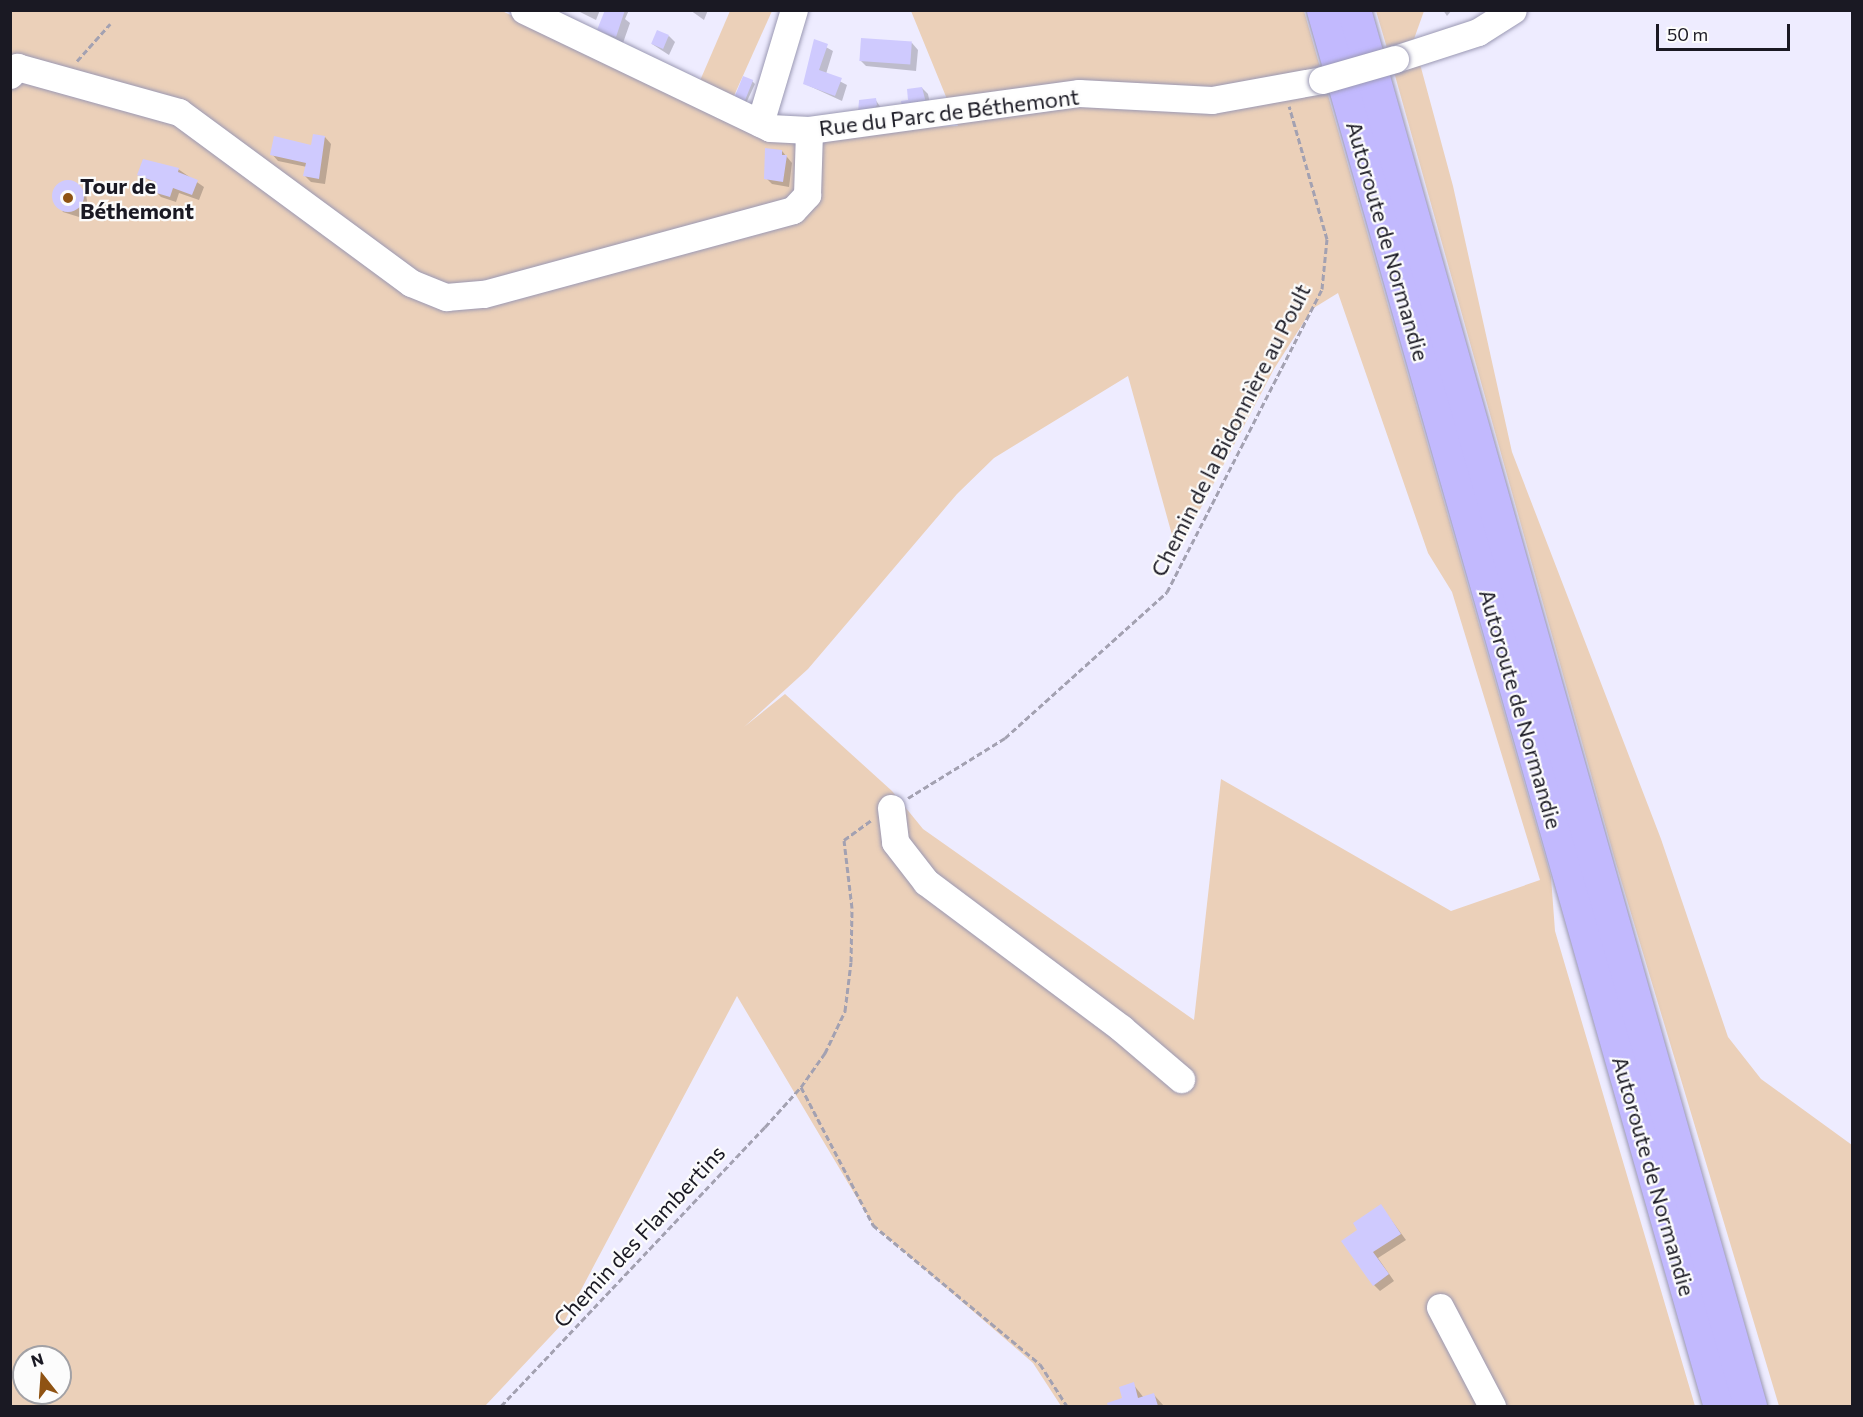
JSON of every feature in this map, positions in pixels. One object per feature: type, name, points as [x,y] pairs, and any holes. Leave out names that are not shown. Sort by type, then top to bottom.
[{"type":"highway","name":"Autoroute de Normandie","points":[[1323,10],[1720,1407]]},
{"type":"highway","name":"Autoroute de Normandie","points":[[1354,10],[1750,1407]]},
{"type":"street","name":"Rue du Parc de Béthemont","points":[[524,10],[770,128],[809,130],[1079,93],[1212,100],[1322,80],[1395,59],[1478,32],[1513,10]]},
{"type":"street","points":[[760,123],[794,10]]},
{"type":"street","points":[[10,75],[17,67],[183,104],[411,283],[446,297],[484,294],[793,210],[807,195],[809,130]]},
{"type":"street","points":[[891,808],[895,842],[926,882],[1121,1028],[1181,1079]]},
{"type":"street","points":[[1440,1307],[1492,1407]]},
{"type":"path","points":[[63,78],[110,24]]},
{"type":"path","name":"Chemin de la Bidonnière au Poult","points":[[801,1087],[825,1053],[844,1011],[852,908],[844,840],[891,808],[1005,738],[1167,592],[1322,288],[1327,239],[1284,87]]},
{"type":"path","points":[[801,1087],[873,1225],[1040,1364],[1067,1407]]},
{"type":"path","name":"Chemin des Flambertins","points":[[501,1407],[801,1087]]},
{"type":"shaded area","points":[[10,11],[502,11],[762,132],[958,126],[911,11],[1304,11],[1551,877],[1555,931],[1695,1406],[1061,1406],[1033,1363],[873,1225],[737,996],[564,1322],[485,1406],[11,1406]],"holes":[[[1338,293],[1428,553],[1452,592],[1540,880],[1451,911],[1221,779],[1194,1020],[923,829],[892,791],[785,694],[744,727],[808,669],[957,494],[994,458],[1128,376],[1177,553],[1274,369],[1312,309]]]},
{"type":"shaded area","points":[[730,11],[772,11],[733,98],[699,83]]},
{"type":"shaded area","points":[[1376,11],[1424,11],[1414,39],[1387,48]]},
{"type":"shaded area","points":[[1420,64],[1453,186],[1512,452],[1661,839],[1728,1037],[1761,1079],[1852,1145],[1852,1406],[1779,1406],[1615,860],[1394,72]]},
{"type":"building","points":[[605,10],[625,10],[616,37],[597,30]]},
{"type":"building","points":[[657,30],[669,35],[663,49],[651,44]]},
{"type":"building","points":[[861,38],[912,42],[910,65],[859,61]]},
{"type":"building","points":[[814,39],[828,44],[819,70],[842,78],[835,96],[803,84]]},
{"type":"building","points":[[743,76],[753,80],[741,111],[731,107]]},
{"type":"building","points":[[922,87],[926,103],[902,107],[901,101],[908,100],[907,89]]},
{"type":"building","points":[[876,98],[877,105],[871,112],[858,114],[859,100]]},
{"type":"building","points":[[313,134],[325,136],[319,179],[303,176],[306,163],[270,155],[274,136],[311,145]]},
{"type":"building","points":[[765,148],[782,150],[782,155],[787,155],[783,182],[764,179]]},
{"type":"building","points":[[143,159],[179,168],[178,172],[198,180],[192,195],[173,188],[170,197],[153,192],[156,182],[137,175]]},
{"type":"building","name":"Tour de Béthemont","points":[[68,180],[79,185],[84,196],[79,207],[68,212],[57,207],[52,196],[57,185]]},
{"type":"building","points":[[1381,1204],[1401,1234],[1373,1252],[1389,1274],[1373,1286],[1341,1241],[1357,1230],[1353,1223]]},
{"type":"building","points":[[1134,1382],[1138,1398],[1154,1393],[1158,1406],[1108,1406],[1107,1403],[1122,1398],[1119,1387]]},
{"type":"place","name":"Tour de Béthemont","points":[[68,198]]}]
